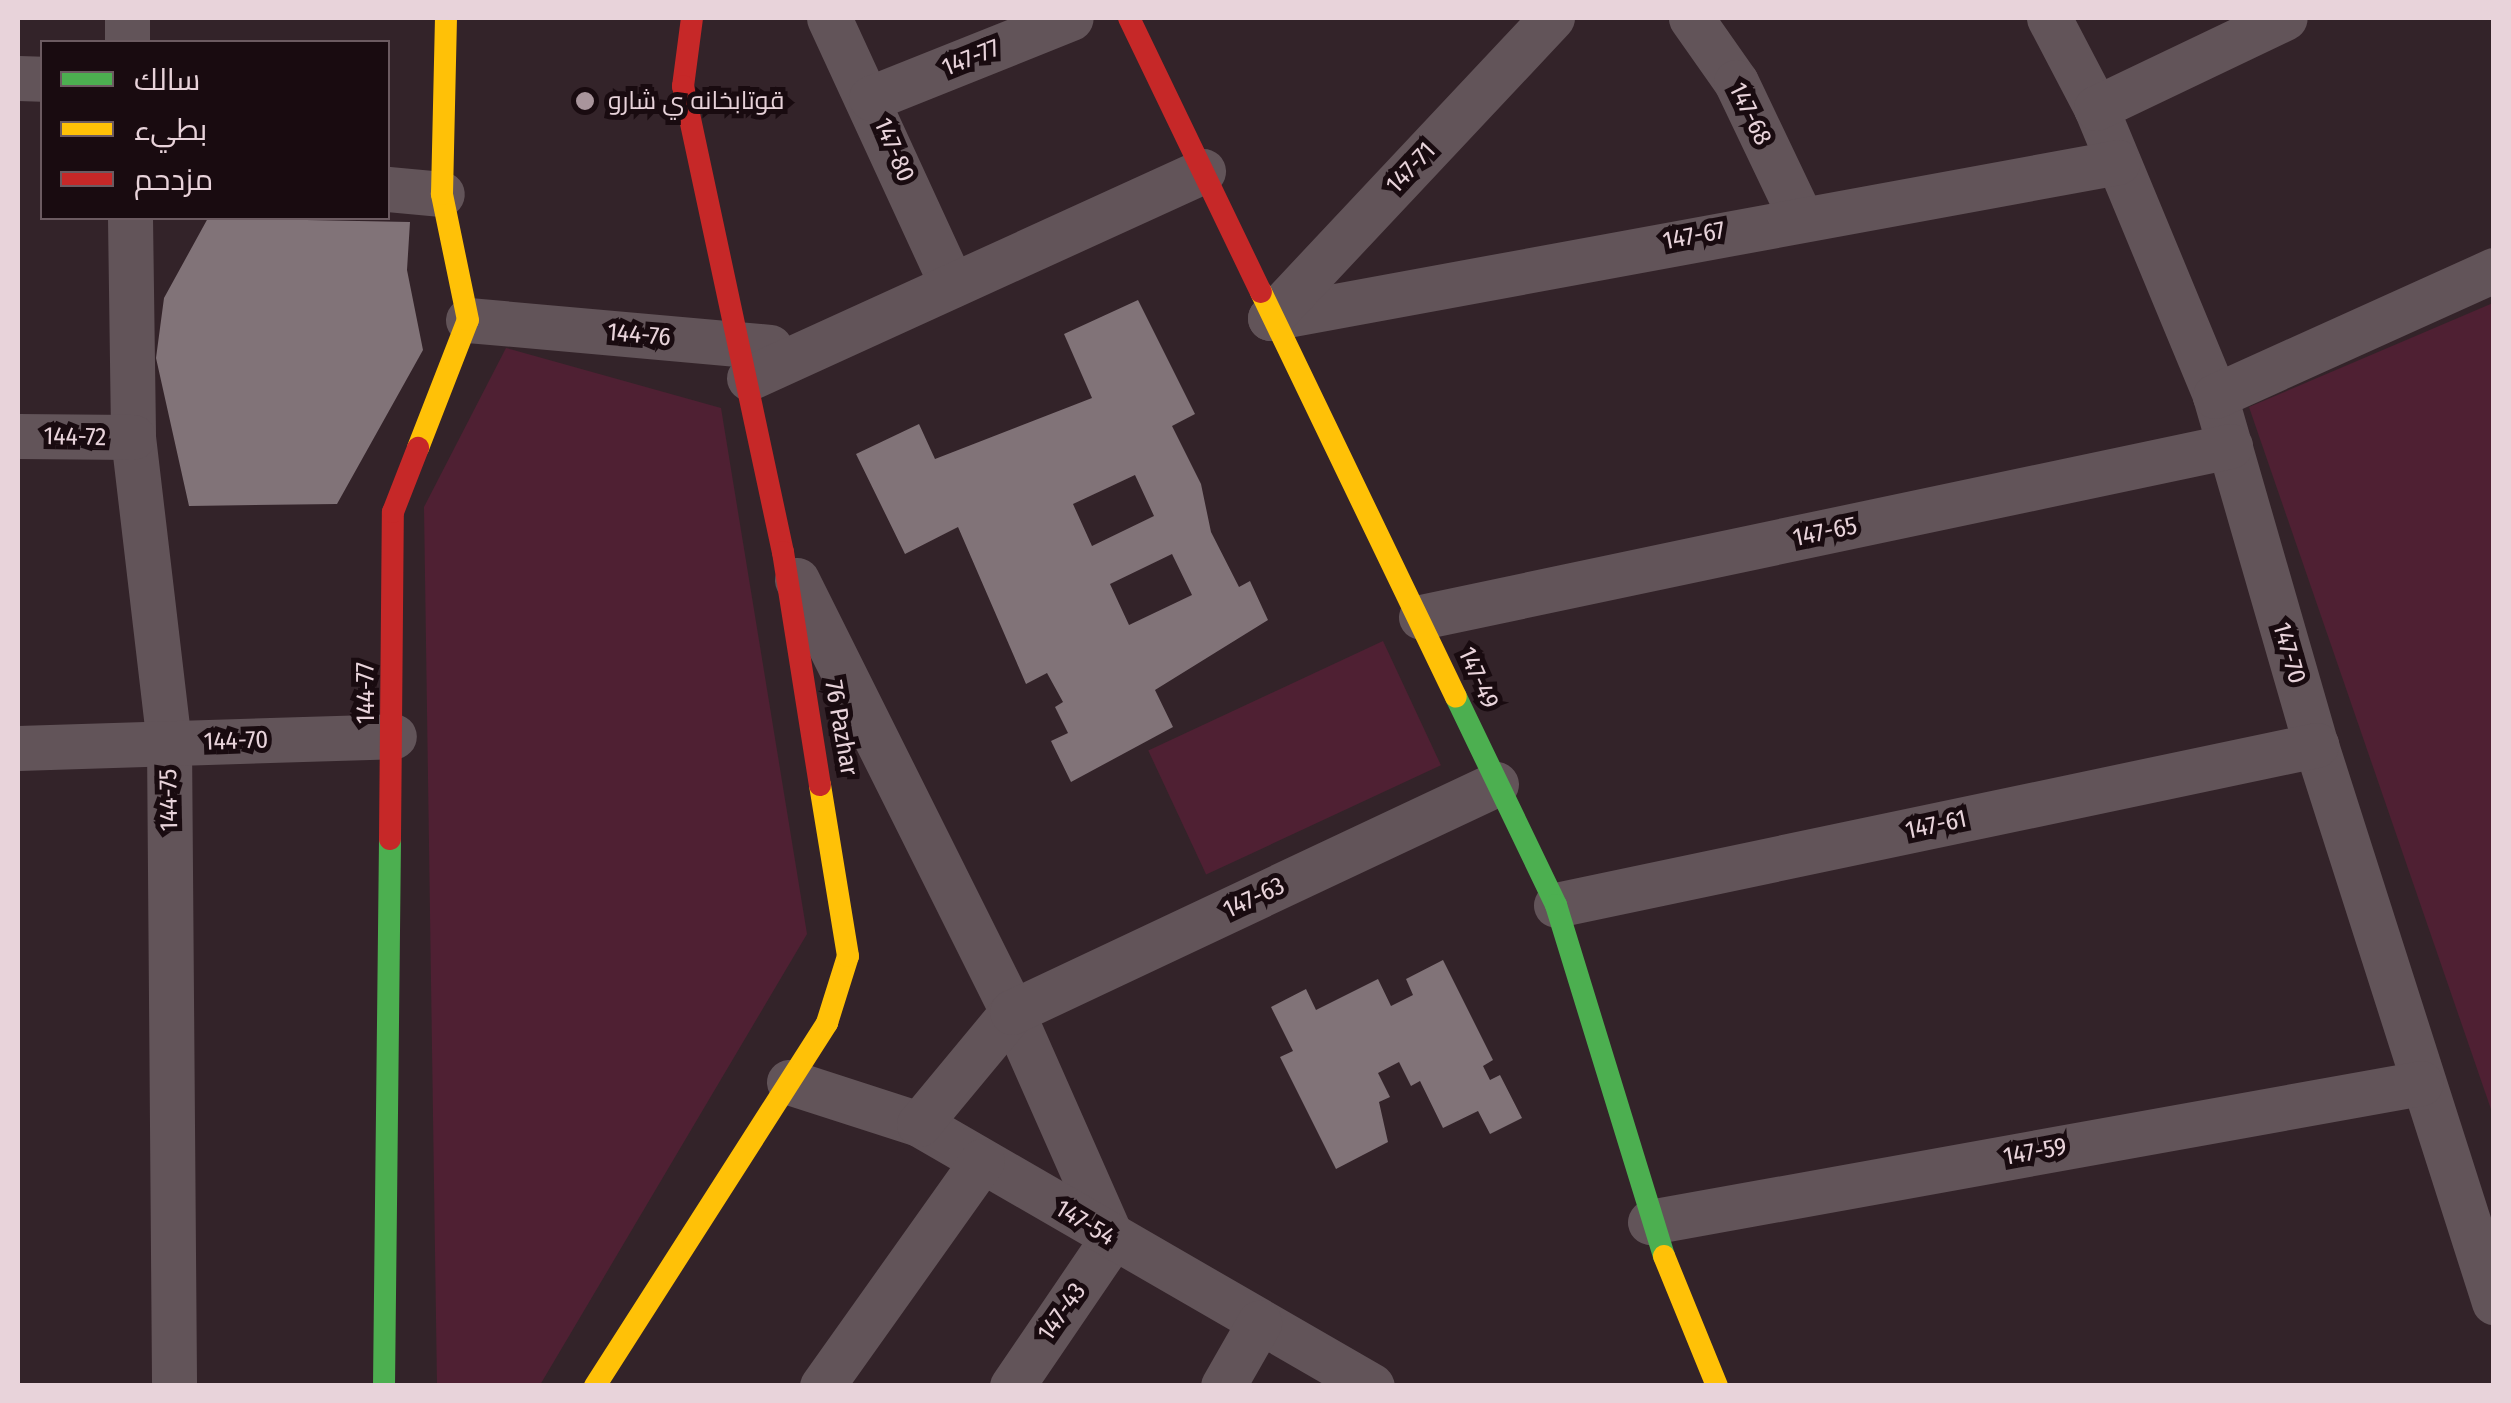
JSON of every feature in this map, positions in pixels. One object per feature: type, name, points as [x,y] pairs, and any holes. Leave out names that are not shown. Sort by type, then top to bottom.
[{"type":"street","points":[[446,18],[442,194],[468,320]]},
{"type":"street","name":"76 Pazhar","points":[[595,1386],[839,1000],[848,933],[783,552],[684,86],[692,18]]},
{"type":"street","name":"147-80","points":[[830,18],[871,98],[952,286]]},
{"type":"street","name":"147-77","points":[[871,98],[1070,18]]},
{"type":"street","name":"147-49","points":[[1130,18],[1270,318],[1421,617],[1556,905],[1650,1222],[1717,1386]]},
{"type":"street","name":"147-71","points":[[1270,318],[1552,18]]},
{"type":"street","name":"147-68","points":[[1690,18],[1736,82],[1800,216]]},
{"type":"street","name":"147-70","points":[[2049,18],[2096,108],[2215,396],[2316,746],[2494,1302]]},
{"type":"street","points":[[2096,108],[2285,18]]},
{"type":"street","name":"147-67","points":[[1270,318],[1800,216],[2118,162]]},
{"type":"street","points":[[745,361],[810,350],[1203,171]]},
{"type":"street","points":[[390,188],[442,194]]},
{"type":"street","name":"144-75","points":[[130,220],[133,437],[168,743],[174,1386]]},
{"type":"street","points":[[2215,396],[2494,270]]},
{"type":"street","name":"144-76","points":[[468,320],[745,361]]},
{"type":"street","name":"144-77","points":[[384,1386],[394,736],[393,512],[468,320]]},
{"type":"street","name":"144-72","points":[[18,436],[133,437]]},
{"type":"street","name":"147-65","points":[[1421,617],[2230,446]]},
{"type":"street","points":[[783,552],[1012,1012],[1112,1240]]},
{"type":"street","name":"144-70","points":[[18,748],[394,736]]},
{"type":"street","name":"147-61","points":[[1556,905],[2316,746]]},
{"type":"street","name":"147-63","points":[[1012,1012],[1496,784]]},
{"type":"street","points":[[919,1124],[1012,1012]]},
{"type":"street","name":"147-54","points":[[789,1082],[919,1124],[1112,1240],[1372,1386]]},
{"type":"street","name":"147-59","points":[[1650,1222],[2421,1082]]},
{"type":"street","points":[[822,1386],[982,1161]]},
{"type":"street","name":"147-43","points":[[1012,1386],[1112,1240]]},
{"type":"street","points":[[1223,1386],[1259,1323]]},
{"type":"shaded area","points":[[2493,303],[2493,1115],[2249,407]]},
{"type":"shaded area","points":[[506,348],[721,408],[807,934],[540,1385],[437,1385],[424,507]]},
{"type":"shaded area","points":[[1383,641],[1441,765],[1206,875],[1148,750]]},
{"type":"building","points":[[207,220],[410,222],[407,270],[423,350],[337,504],[189,506],[156,358],[164,298]]},
{"type":"building","points":[[1138,300],[1195,414],[1172,426],[1201,484],[1211,532],[1239,587],[1250,581],[1268,620],[1155,690],[1173,727],[1071,782],[1051,741],[1068,733],[1055,707],[1063,702],[1047,673],[1026,684],[958,527],[905,554],[856,454],[919,424],[935,459],[1092,398],[1064,334]],"holes":[[[1135,475],[1154,516],[1092,546],[1073,504]],[[1172,554],[1192,595],[1129,625],[1110,584]]]},
{"type":"building","points":[[1443,960],[1493,1060],[1483,1066],[1490,1080],[1500,1075],[1522,1118],[1490,1134],[1478,1111],[1443,1128],[1420,1081],[1411,1086],[1399,1062],[1378,1073],[1390,1097],[1379,1102],[1388,1142],[1336,1169],[1280,1057],[1293,1051],[1271,1007],[1306,989],[1316,1010],[1378,979],[1391,1006],[1413,995],[1406,979]]},
{"type":"traffic: fast","points":[[1456,697],[1556,905],[1664,1256]]},
{"type":"traffic: fast","points":[[384,1386],[390,839]]},
{"type":"traffic: slow","points":[[418,448],[468,320],[442,194],[446,18]]},
{"type":"traffic: slow","points":[[1261,292],[1456,697]]},
{"type":"traffic: slow","points":[[595,1386],[827,1023],[848,956],[820,785]]},
{"type":"traffic: slow","points":[[1664,1256],[1717,1386]]},
{"type":"traffic: jam","points":[[692,18],[683,86],[783,552],[820,785]]},
{"type":"traffic: jam","points":[[1129,18],[1261,292]]},
{"type":"traffic: jam","points":[[390,839],[393,512],[418,448]]},
{"type":"place","name":"قوتابخانه ي شارو","points":[[585,101]]}]
